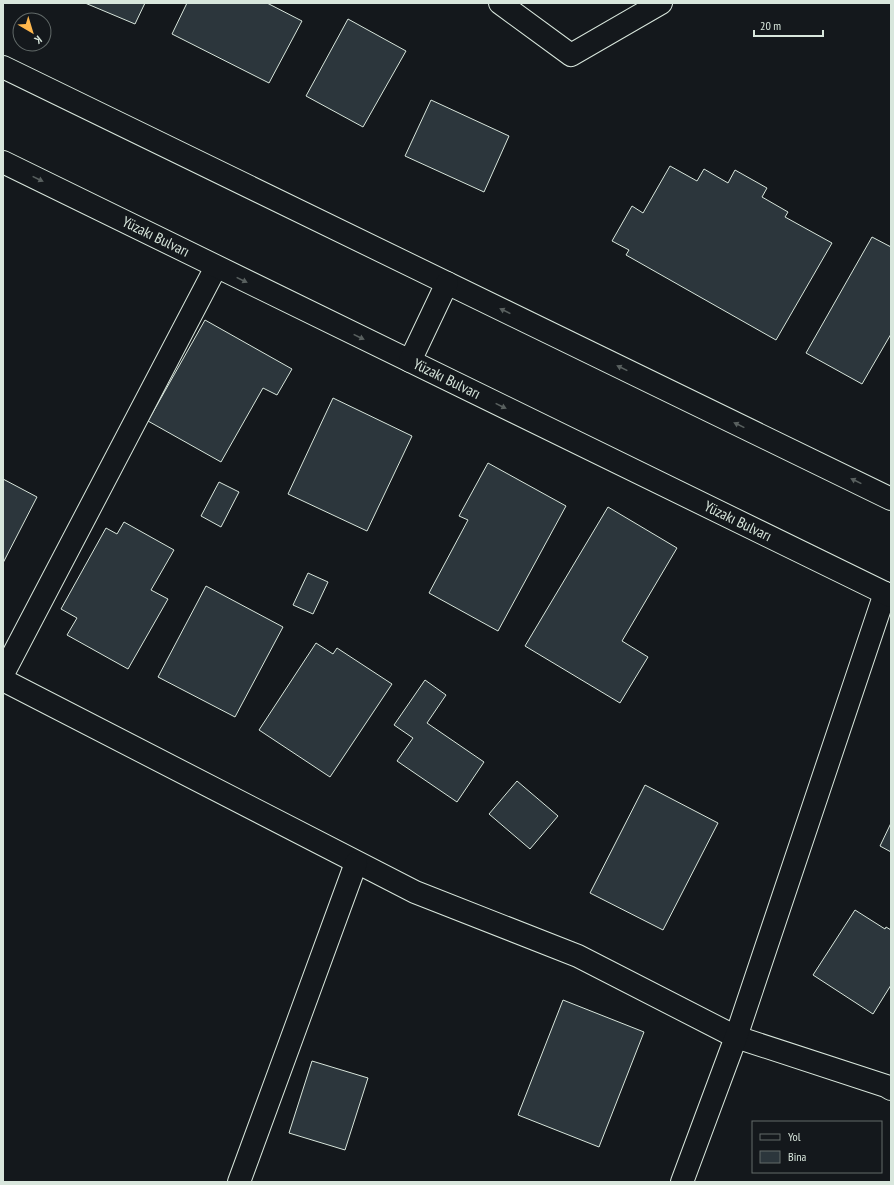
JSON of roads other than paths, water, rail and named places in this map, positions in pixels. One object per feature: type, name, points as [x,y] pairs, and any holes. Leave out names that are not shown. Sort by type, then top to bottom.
[{"type":"street","points":[[500,3],[571,55],[661,3]]},
{"type":"street","points":[[3,67],[891,498]]},
{"type":"street","name":"Yüzakı Bulvarı","points":[[3,162],[888,595]]},
{"type":"street","points":[[3,674],[216,267]]},
{"type":"street","points":[[410,361],[447,283]]},
{"type":"street","points":[[682,1182],[736,1037],[888,595]]},
{"type":"street","points":[[3,680],[415,892],[578,956],[736,1037],[878,1083],[891,1089]]},
{"type":"street","points":[[239,1182],[356,862]]}]
